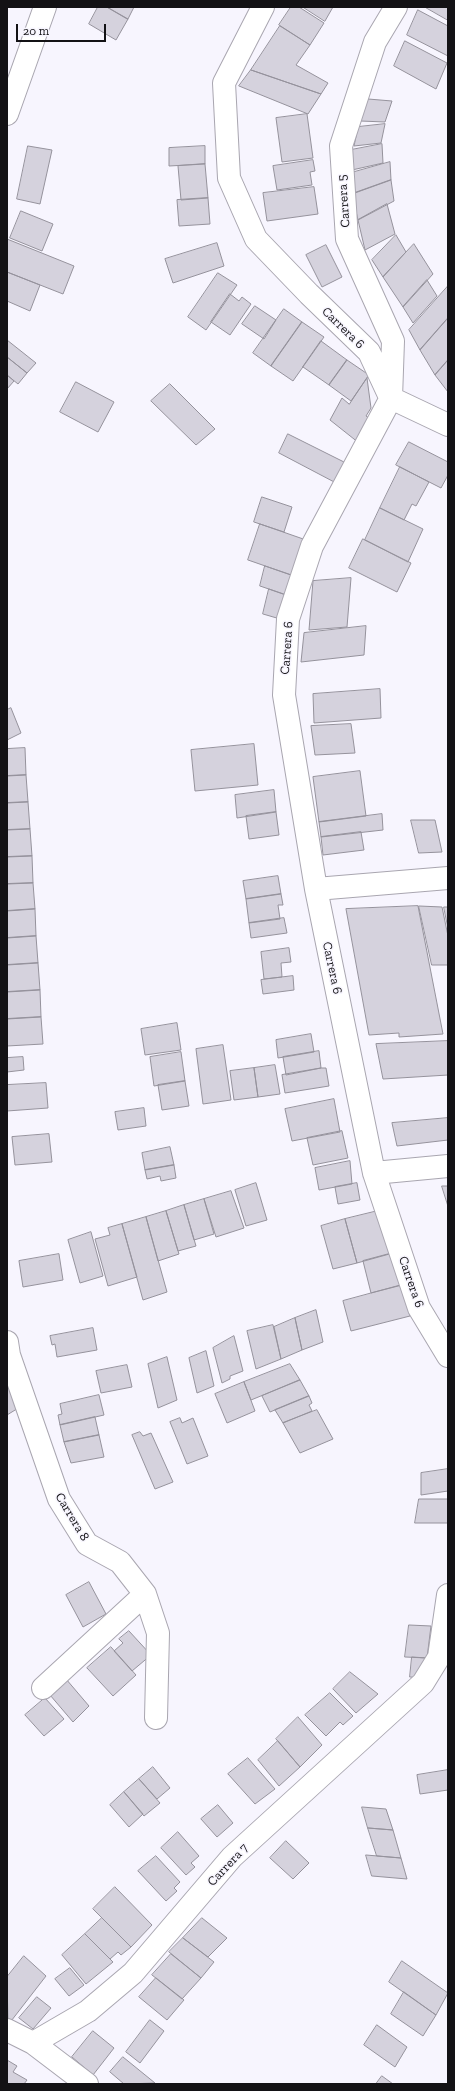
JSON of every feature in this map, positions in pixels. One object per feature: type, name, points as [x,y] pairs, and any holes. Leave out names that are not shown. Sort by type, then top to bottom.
[{"type":"street","points":[[7,114],[45,7]]},
{"type":"street","name":"Carrera 6","points":[[263,7],[224,83],[229,178],[256,239],[309,294],[369,352],[391,398],[312,546],[288,619],[284,695],[316,890],[374,1173],[419,1308],[448,1356]]},
{"type":"street","name":"Carrera 5","points":[[391,398],[393,341],[347,239],[341,146],[375,42],[396,7]]},
{"type":"street","points":[[391,398],[446,421]]},
{"type":"street","points":[[316,890],[448,878]]},
{"type":"street","points":[[374,1173],[448,1166]]},
{"type":"street","name":"Carrera 8","points":[[8,1351],[59,1499],[87,1544],[120,1562],[145,1594],[158,1633],[156,1718]]},
{"type":"street","points":[[43,1688],[145,1594]]},
{"type":"street","name":"Carrera 7","points":[[33,2043],[88,2011],[133,1973],[232,1857],[423,1683],[439,1657],[448,1595]]},
{"type":"street","points":[[7,2030],[33,2043],[87,2084]]},
{"type":"building","points":[[98,7],[107,7],[128,19],[116,40],[89,24]]},
{"type":"building","points":[[107,7],[134,7],[128,19]]},
{"type":"building","points":[[291,7],[299,7],[324,23],[310,45],[279,25]]},
{"type":"building","points":[[303,7],[333,7],[325,21]]},
{"type":"building","points":[[425,7],[448,7],[448,20]]},
{"type":"building","points":[[418,10],[448,26],[448,56],[407,35]]},
{"type":"building","points":[[280,26],[310,45],[296,65],[328,83],[321,94],[251,70]]},
{"type":"building","points":[[405,41],[447,63],[436,89],[394,66]]},
{"type":"building","points":[[251,70],[321,94],[308,114],[239,86]]},
{"type":"building","points":[[368,99],[392,101],[385,122],[360,121]]},
{"type":"building","points":[[307,114],[313,158],[282,162],[276,118]]},
{"type":"building","points":[[385,124],[381,143],[354,146],[358,127]]},
{"type":"building","points":[[382,144],[383,163],[352,170],[351,150]]},
{"type":"building","points":[[28,146],[52,150],[40,204],[17,199]]},
{"type":"building","points":[[205,146],[205,164],[169,166],[169,148]]},
{"type":"building","points":[[313,160],[315,171],[310,172],[312,185],[277,190],[273,166]]},
{"type":"building","points":[[390,162],[391,180],[352,194],[351,173]]},
{"type":"building","points":[[205,164],[208,198],[181,200],[178,166]]},
{"type":"building","points":[[391,180],[394,201],[358,220],[352,194]]},
{"type":"building","points":[[314,187],[318,214],[267,221],[263,193]]},
{"type":"building","points":[[208,198],[210,224],[179,226],[177,200]]},
{"type":"building","points":[[387,204],[395,234],[365,250],[358,220]]},
{"type":"building","points":[[21,211],[53,224],[42,251],[10,238]]},
{"type":"building","points":[[396,235],[406,252],[383,277],[372,260]]},
{"type":"building","points":[[7,239],[74,266],[63,294],[7,272]]},
{"type":"building","points":[[217,243],[224,266],[173,283],[165,259]]},
{"type":"building","points":[[414,244],[433,274],[403,307],[383,277]]},
{"type":"building","points":[[326,245],[342,277],[322,287],[306,255]]},
{"type":"building","points":[[7,272],[40,285],[30,311],[7,301]]},
{"type":"building","points":[[218,273],[237,285],[206,330],[188,317]]},
{"type":"building","points":[[427,280],[437,296],[413,323],[403,307]]},
{"type":"building","points":[[448,286],[448,318],[420,350],[409,330]]},
{"type":"building","points":[[230,294],[239,301],[242,297],[251,304],[230,335],[211,322]]},
{"type":"building","points":[[255,306],[276,320],[264,339],[242,324]]},
{"type":"building","points":[[284,309],[302,322],[271,366],[253,353]]},
{"type":"building","points":[[448,318],[448,360],[435,375],[420,350]]},
{"type":"building","points":[[302,322],[324,337],[293,381],[271,366]]},
{"type":"building","points":[[7,340],[36,363],[27,373],[7,357]]},
{"type":"building","points":[[321,341],[347,360],[329,385],[303,367]]},
{"type":"building","points":[[7,357],[27,373],[18,384],[7,375]]},
{"type":"building","points":[[347,360],[369,375],[351,401],[329,385]]},
{"type":"building","points":[[448,360],[448,392],[435,375]]},
{"type":"building","points":[[7,375],[14,381],[7,389]]},
{"type":"building","points":[[367,378],[371,408],[366,416],[369,418],[359,443],[330,420],[342,398],[349,404]]},
{"type":"building","points":[[76,382],[114,402],[98,432],[60,412]]},
{"type":"building","points":[[170,384],[215,429],[196,445],[151,401]]},
{"type":"building","points":[[288,434],[348,464],[338,484],[279,453]]},
{"type":"building","points":[[409,442],[448,462],[448,475],[441,488],[396,465]]},
{"type":"building","points":[[400,467],[429,482],[416,506],[412,504],[404,520],[380,508]]},
{"type":"building","points":[[262,497],[292,507],[284,532],[254,522]]},
{"type":"building","points":[[380,508],[423,529],[408,562],[365,540]]},
{"type":"building","points":[[260,524],[309,541],[297,577],[248,560]]},
{"type":"building","points":[[363,539],[411,563],[397,592],[349,568]]},
{"type":"building","points":[[265,566],[297,577],[292,597],[260,586]]},
{"type":"building","points":[[351,578],[347,627],[309,630],[313,581]]},
{"type":"building","points":[[269,589],[292,597],[287,621],[263,614]]},
{"type":"building","points":[[366,626],[364,655],[301,662],[304,633]]},
{"type":"building","points":[[380,689],[381,718],[314,723],[313,694]]},
{"type":"building","points":[[11,708],[21,733],[7,740],[7,710]]},
{"type":"building","points":[[351,724],[355,753],[315,755],[311,726]]},
{"type":"building","points":[[254,744],[258,785],[195,791],[191,750]]},
{"type":"building","points":[[25,748],[26,775],[7,776],[7,749]]},
{"type":"building","points":[[360,771],[366,816],[319,822],[313,777]]},
{"type":"building","points":[[26,775],[28,802],[7,803],[7,776]]},
{"type":"building","points":[[274,790],[276,812],[237,818],[235,795]]},
{"type":"building","points":[[28,802],[30,829],[7,830],[7,803]]},
{"type":"building","points":[[276,812],[279,835],[249,839],[246,816]]},
{"type":"building","points":[[382,814],[383,830],[321,837],[319,822]]},
{"type":"building","points":[[411,820],[435,820],[442,852],[419,853]]},
{"type":"building","points":[[30,829],[32,856],[7,857],[7,830]]},
{"type":"building","points":[[361,832],[364,850],[323,855],[321,837]]},
{"type":"building","points":[[32,856],[33,883],[7,884],[7,857]]},
{"type":"building","points":[[278,876],[281,894],[246,899],[243,881]]},
{"type":"building","points":[[33,883],[35,909],[7,911],[7,884]]},
{"type":"building","points":[[281,894],[283,905],[278,905],[280,919],[249,923],[246,899]]},
{"type":"building","points":[[418,906],[443,1034],[399,1037],[399,1033],[369,1035],[346,909]]},
{"type":"building","points":[[419,906],[442,907],[448,936],[448,965],[432,965]]},
{"type":"building","points":[[444,907],[448,907],[448,928]]},
{"type":"building","points":[[35,909],[36,936],[7,938],[7,911]]},
{"type":"building","points":[[284,918],[287,933],[251,938],[249,923]]},
{"type":"building","points":[[36,936],[38,963],[7,965],[7,938]]},
{"type":"building","points":[[289,948],[291,962],[281,963],[282,977],[264,979],[261,952]]},
{"type":"building","points":[[38,963],[40,990],[7,992],[7,965]]},
{"type":"building","points":[[293,976],[294,990],[263,994],[261,980]]},
{"type":"building","points":[[40,990],[41,1017],[7,1019],[7,992]]},
{"type":"building","points":[[41,1017],[43,1044],[7,1046],[7,1019]]},
{"type":"building","points":[[177,1023],[181,1050],[145,1055],[141,1029]]},
{"type":"building","points":[[311,1034],[314,1052],[278,1058],[276,1040]]},
{"type":"building","points":[[448,1041],[448,1075],[383,1079],[376,1044]]},
{"type":"building","points":[[223,1045],[231,1100],[203,1104],[196,1049]]},
{"type":"building","points":[[319,1051],[321,1068],[286,1075],[283,1057]]},
{"type":"building","points":[[181,1052],[185,1081],[154,1086],[150,1057]]},
{"type":"building","points":[[23,1057],[24,1070],[7,1072],[7,1058]]},
{"type":"building","points":[[275,1065],[280,1094],[258,1097],[254,1068]]},
{"type":"building","points":[[254,1068],[258,1097],[234,1100],[230,1071]]},
{"type":"building","points":[[326,1068],[329,1086],[285,1093],[282,1075]]},
{"type":"building","points":[[185,1081],[189,1106],[162,1110],[158,1085]]},
{"type":"building","points":[[46,1083],[48,1108],[7,1111],[7,1085]]},
{"type":"building","points":[[334,1099],[340,1132],[292,1141],[285,1109]]},
{"type":"building","points":[[144,1108],[146,1126],[118,1130],[115,1112]]},
{"type":"building","points":[[448,1118],[448,1140],[397,1146],[392,1123]]},
{"type":"building","points":[[342,1131],[348,1158],[313,1165],[307,1138]]},
{"type":"building","points":[[49,1134],[52,1162],[15,1165],[12,1137]]},
{"type":"building","points":[[170,1147],[174,1165],[145,1170],[142,1153]]},
{"type":"building","points":[[350,1161],[352,1184],[319,1190],[315,1168]]},
{"type":"building","points":[[174,1165],[176,1178],[161,1181],[160,1176],[147,1179],[145,1170]]},
{"type":"building","points":[[256,1183],[267,1220],[246,1226],[235,1190]]},
{"type":"building","points":[[357,1183],[360,1200],[338,1204],[335,1187]]},
{"type":"building","points":[[442,1186],[448,1186],[448,1206]]},
{"type":"building","points":[[231,1191],[244,1228],[216,1237],[204,1199]]},
{"type":"building","points":[[204,1199],[214,1234],[194,1240],[184,1205]]},
{"type":"building","points":[[184,1205],[196,1246],[178,1251],[166,1211]]},
{"type":"building","points":[[382,1210],[393,1253],[357,1263],[345,1219]]},
{"type":"building","points":[[166,1211],[179,1254],[158,1261],[146,1217]]},
{"type":"building","points":[[146,1217],[167,1292],[143,1300],[122,1224]]},
{"type":"building","points":[[345,1219],[357,1263],[333,1269],[321,1226]]},
{"type":"building","points":[[122,1224],[137,1277],[108,1286],[95,1239],[110,1235],[108,1228]]},
{"type":"building","points":[[91,1232],[103,1276],[80,1283],[68,1240]]},
{"type":"building","points":[[393,1253],[402,1285],[371,1293],[363,1261]]},
{"type":"building","points":[[59,1254],[63,1280],[23,1287],[19,1261]]},
{"type":"building","points":[[402,1285],[410,1316],[351,1331],[343,1301]]},
{"type":"building","points":[[316,1310],[323,1342],[302,1350],[295,1318]]},
{"type":"building","points":[[295,1318],[302,1350],[281,1359],[274,1327]]},
{"type":"building","points":[[273,1325],[281,1359],[256,1369],[247,1331]]},
{"type":"building","points":[[93,1328],[97,1350],[57,1357],[55,1344],[52,1345],[50,1336]]},
{"type":"building","points":[[234,1336],[243,1371],[230,1376],[230,1379],[222,1383],[213,1348]]},
{"type":"building","points":[[206,1351],[214,1386],[197,1393],[189,1358]]},
{"type":"building","points":[[167,1357],[177,1400],[158,1408],[148,1364]]},
{"type":"building","points":[[290,1364],[300,1380],[251,1400],[244,1382]]},
{"type":"building","points":[[127,1365],[132,1387],[101,1393],[96,1371]]},
{"type":"building","points":[[300,1380],[309,1396],[270,1412],[262,1396]]},
{"type":"building","points":[[244,1382],[255,1411],[227,1423],[215,1394]]},
{"type":"building","points":[[7,1385],[20,1407],[7,1415]]},
{"type":"building","points":[[99,1395],[104,1415],[60,1425],[58,1415],[62,1414],[60,1404]]},
{"type":"building","points":[[309,1396],[312,1403],[309,1405],[312,1411],[283,1423],[275,1410]]},
{"type":"building","points":[[317,1410],[333,1439],[300,1453],[283,1423]]},
{"type":"building","points":[[95,1417],[99,1435],[64,1442],[60,1425]]},
{"type":"building","points":[[180,1418],[182,1423],[193,1418],[208,1456],[187,1464],[170,1422]]},
{"type":"building","points":[[140,1432],[143,1436],[151,1433],[173,1482],[155,1489],[132,1435]]},
{"type":"building","points":[[99,1435],[104,1457],[71,1463],[64,1442]]},
{"type":"building","points":[[448,1469],[448,1491],[421,1495],[421,1473]]},
{"type":"building","points":[[419,1499],[448,1499],[448,1523],[415,1523]]},
{"type":"building","points":[[89,1582],[106,1614],[83,1627],[66,1595]]},
{"type":"building","points":[[409,1625],[431,1626],[427,1658],[405,1657]]},
{"type":"building","points":[[129,1631],[151,1655],[132,1671],[114,1651],[123,1643],[119,1639]]},
{"type":"building","points":[[111,1647],[136,1675],[113,1696],[87,1668]]},
{"type":"building","points":[[412,1657],[427,1658],[425,1678],[410,1677]]},
{"type":"building","points":[[350,1672],[378,1694],[356,1713],[333,1689]]},
{"type":"building","points":[[66,1679],[89,1706],[73,1722],[50,1695]]},
{"type":"building","points":[[330,1693],[353,1716],[343,1725],[340,1722],[326,1736],[305,1715]]},
{"type":"building","points":[[45,1698],[64,1719],[44,1736],[25,1715]]},
{"type":"building","points":[[298,1717],[322,1745],[300,1767],[276,1739]]},
{"type":"building","points":[[278,1741],[300,1767],[279,1786],[258,1760]]},
{"type":"building","points":[[248,1758],[275,1789],[255,1804],[228,1774]]},
{"type":"building","points":[[153,1767],[170,1788],[157,1799],[139,1779]]},
{"type":"building","points":[[448,1770],[448,1790],[420,1794],[417,1775]]},
{"type":"building","points":[[139,1779],[160,1803],[144,1816],[124,1792]]},
{"type":"building","points":[[124,1792],[143,1814],[129,1827],[110,1805]]},
{"type":"building","points":[[218,1805],[233,1823],[217,1837],[201,1819]]},
{"type":"building","points":[[362,1807],[386,1809],[393,1830],[368,1828]]},
{"type":"building","points":[[368,1828],[393,1830],[401,1858],[377,1856]]},
{"type":"building","points":[[178,1832],[199,1856],[191,1863],[195,1867],[186,1875],[161,1848]]},
{"type":"building","points":[[286,1841],[309,1863],[293,1879],[270,1858]]},
{"type":"building","points":[[366,1855],[401,1858],[407,1879],[372,1876]]},
{"type":"building","points":[[156,1856],[180,1882],[174,1888],[177,1891],[166,1901],[138,1871]]},
{"type":"building","points":[[115,1887],[152,1925],[131,1947],[93,1909]]},
{"type":"building","points":[[102,1918],[131,1947],[121,1955],[118,1952],[110,1959],[85,1934]]},
{"type":"building","points":[[202,1918],[227,1938],[208,1957],[183,1938]]},
{"type":"building","points":[[85,1934],[113,1962],[86,1984],[62,1955]]},
{"type":"building","points":[[183,1938],[214,1962],[201,1978],[169,1952]]},
{"type":"building","points":[[171,1954],[201,1978],[182,1999],[152,1975]]},
{"type":"building","points":[[24,1956],[46,1976],[8,2025],[7,1977]]},
{"type":"building","points":[[402,1961],[448,1993],[436,2015],[389,1982]]},
{"type":"building","points":[[70,1968],[84,1985],[69,1996],[55,1979]]},
{"type":"building","points":[[156,1978],[184,2000],[167,2020],[139,1997]]},
{"type":"building","points":[[404,1992],[436,2015],[423,2036],[391,2014]]},
{"type":"building","points":[[37,1997],[51,2008],[33,2029],[19,2018]]},
{"type":"building","points":[[150,2020],[164,2031],[140,2063],[126,2052]]},
{"type":"building","points":[[377,2025],[407,2047],[395,2067],[364,2045]]},
{"type":"building","points":[[93,2031],[114,2048],[93,2075],[72,2057]]},
{"type":"building","points":[[123,2057],[155,2083],[124,2084],[110,2072]]},
{"type":"building","points":[[7,2060],[17,2066],[13,2072],[27,2080],[24,2084],[7,2084]]},
{"type":"building","points":[[382,2076],[393,2084],[376,2084]]}]
